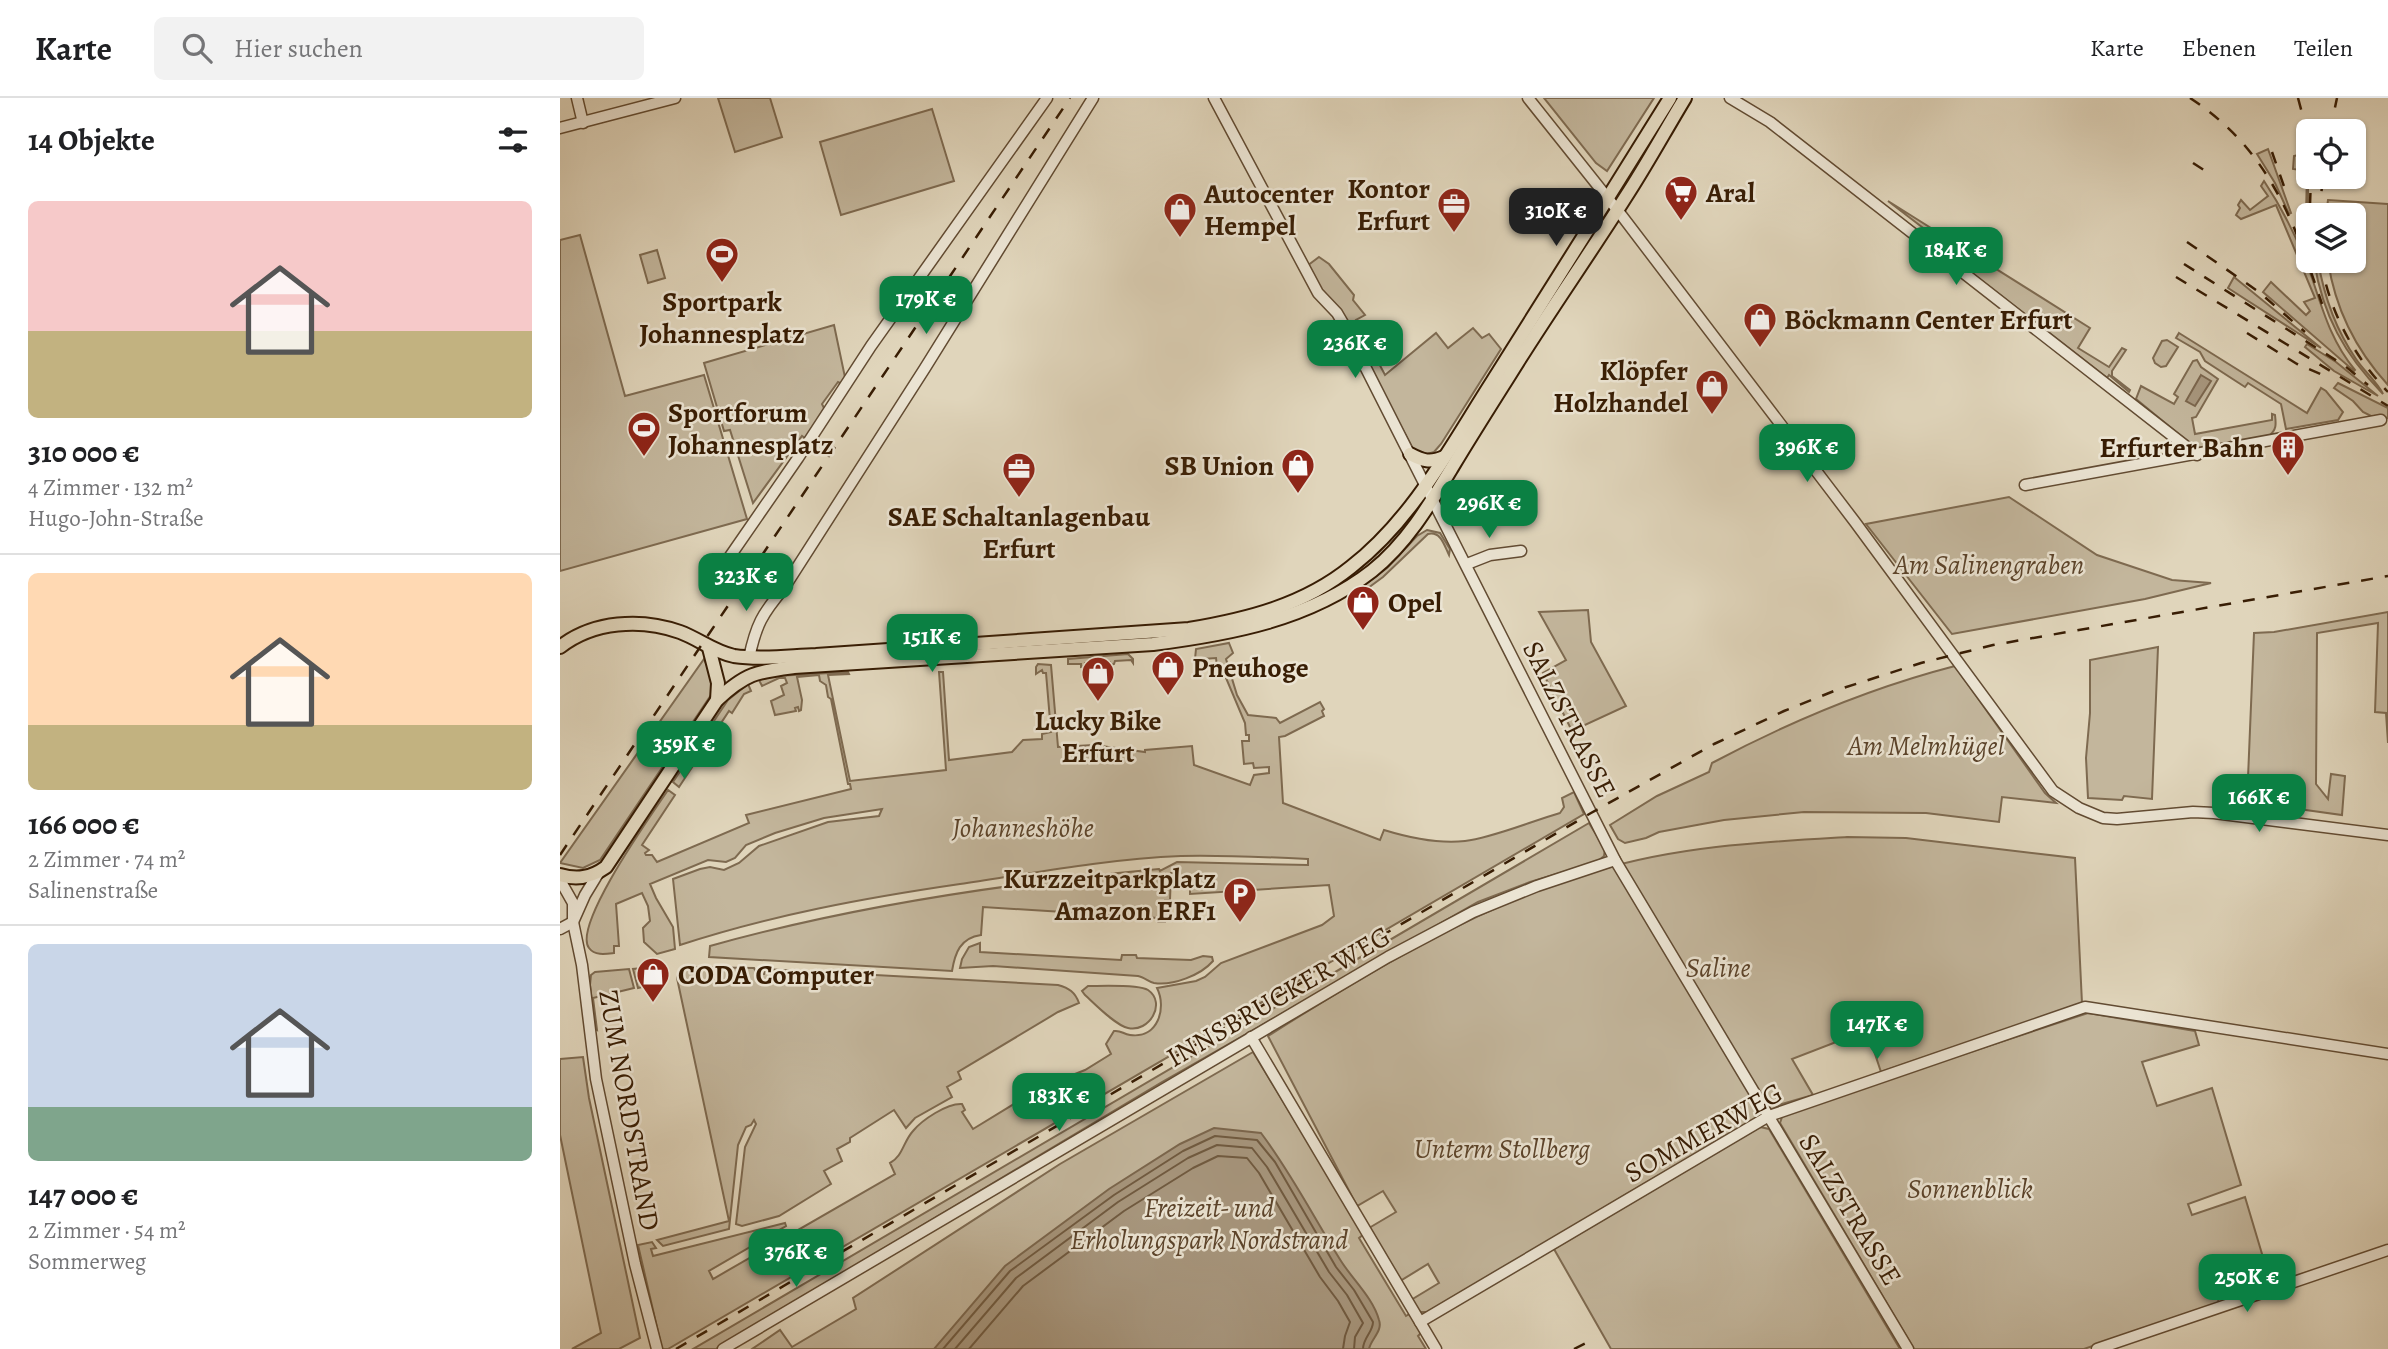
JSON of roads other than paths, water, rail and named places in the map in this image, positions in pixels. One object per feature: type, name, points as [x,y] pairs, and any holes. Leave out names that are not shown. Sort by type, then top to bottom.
[{"type":"main road","points":[[560,877],[582,878],[599,872],[615,857],[717,700],[757,662],[1189,629],[1240,620],[1296,600],[1336,578],[1377,545],[1426,485],[1670,98]]},
{"type":"main road","points":[[560,647],[578,635],[601,627],[627,624],[650,625],[680,632],[709,648],[757,662],[1153,643],[1248,628],[1301,612],[1324,601],[1388,557],[1434,499],[1517,362],[1617,211],[1685,98]]},
{"type":"main road","points":[[1410,454],[1425,461],[1444,457]]},
{"type":"main road","points":[[709,648],[718,682],[717,700]]},
{"type":"street","points":[[577,98],[583,123]]},
{"type":"street","points":[[560,128],[648,102],[675,98]]},
{"type":"street","points":[[724,565],[871,346],[1047,98]]},
{"type":"street","points":[[757,662],[755,629],[769,605],[783,589],[913,388],[1093,98]]},
{"type":"street","name":"SALZSTRASSE","points":[[1214,98],[1318,293],[1337,313],[1344,325],[1615,860],[1908,1349]]},
{"type":"street","points":[[1528,98],[1607,197],[1962,665],[2053,791],[2079,808],[2103,818],[2214,813],[2388,835]]},
{"type":"street","points":[[1730,98],[1770,122],[2197,455]]},
{"type":"street","points":[[2025,485],[2381,420]]},
{"type":"street","points":[[1467,564],[1490,555],[1521,551]]},
{"type":"street","name":"INNSBRUCKER WEG","points":[[723,1349],[1388,957],[1473,912],[1536,886],[1615,860]]},
{"type":"street","points":[[560,929],[573,922],[599,872]]},
{"type":"street","name":"ZUM NORDSTRAND","points":[[560,877],[573,903],[573,922],[582,965],[596,1079],[635,1264],[657,1349]]},
{"type":"street","name":"SOMMERWEG","points":[[1420,1322],[1769,1116],[2085,1007],[2388,1054]]},
{"type":"street","points":[[1251,1037],[1436,1349]]},
{"type":"street","points":[[2097,1349],[2388,1250]]},
{"type":"water","points":[[2201,375],[2211,381],[2195,406],[2186,401]]},
{"type":"water","name":"Freizeit- und Erholungspark Nordstrand","points":[[1214,1128],[1261,1133],[1376,1312],[1380,1324],[1369,1349],[934,1349],[1005,1266],[1109,1189],[1180,1144]]},
{"type":"railway","points":[[560,855],[1070,98]]},
{"type":"railway","points":[[2190,98],[2217,118],[2258,163],[2288,214],[2322,304]]},
{"type":"railway","points":[[2298,98],[2304,119]]},
{"type":"railway","points":[[2333,119],[2337,98]]},
{"type":"railway","points":[[2272,152],[2287,195]]},
{"type":"railway","points":[[2193,163],[2204,170]]},
{"type":"railway","points":[[2310,203],[2311,189]]},
{"type":"railway","points":[[2320,203],[2322,189]]},
{"type":"railway","points":[[2187,242],[2259,292],[2305,332]]},
{"type":"railway","points":[[2184,264],[2345,366],[2368,385]]},
{"type":"railway","points":[[2324,273],[2336,315],[2344,331],[2364,363],[2388,392]]},
{"type":"railway","points":[[2176,277],[2388,406]]},
{"type":"railway","points":[[2247,333],[2297,364],[2323,375]]},
{"type":"railway","points":[[676,1349],[1591,813],[1714,744],[1784,711],[1834,691],[1921,663],[1993,645],[2388,576]]},
{"type":"railway","points":[[1574,1349],[1586,1343]]},
{"type":"place","name":"Aral","points":[[1681,222]]},
{"type":"place","name":"Kontor Erfurt","points":[[1454,234]]},
{"type":"place","name":"Autocenter Hempel","points":[[1180,239]]},
{"type":"place","name":"Sportpark Johannesplatz","points":[[722,284]]},
{"type":"place","name":"Böckmann Center Erfurt","points":[[1760,349]]},
{"type":"place","name":"Klöpfer Holzhandel","points":[[1712,416]]},
{"type":"place","name":"Sportforum Johannesplatz","points":[[644,458]]},
{"type":"place","name":"Erfurter Bahn","points":[[2288,477]]},
{"type":"place","name":"SB Union","points":[[1298,495]]},
{"type":"place","name":"SAE Schaltanlagenbau Erfurt","points":[[1019,499]]},
{"type":"place","name":"Opel","points":[[1363,632]]},
{"type":"place","name":"Pneuhoge","points":[[1168,697]]},
{"type":"place","name":"Lucky Bike Erfurt","points":[[1098,703]]},
{"type":"place","name":"Kurzzeitparkplatz Amazon ERF1","points":[[1240,924]]},
{"type":"place","name":"CODA Computer","points":[[653,1004]]},
{"type":"park label","name":"Am Salinengraben","points":[[1989,564]]},
{"type":"park label","name":"Am Melmhügel","points":[[1926,745]]},
{"type":"park label","name":"Johanneshöhe","points":[[1023,827]]},
{"type":"park label","name":"Saline","points":[[1718,967]]},
{"type":"park label","name":"Unterm Stollberg","points":[[1502,1148]]},
{"type":"park label","name":"Sonnenblick","points":[[1970,1188]]}]
